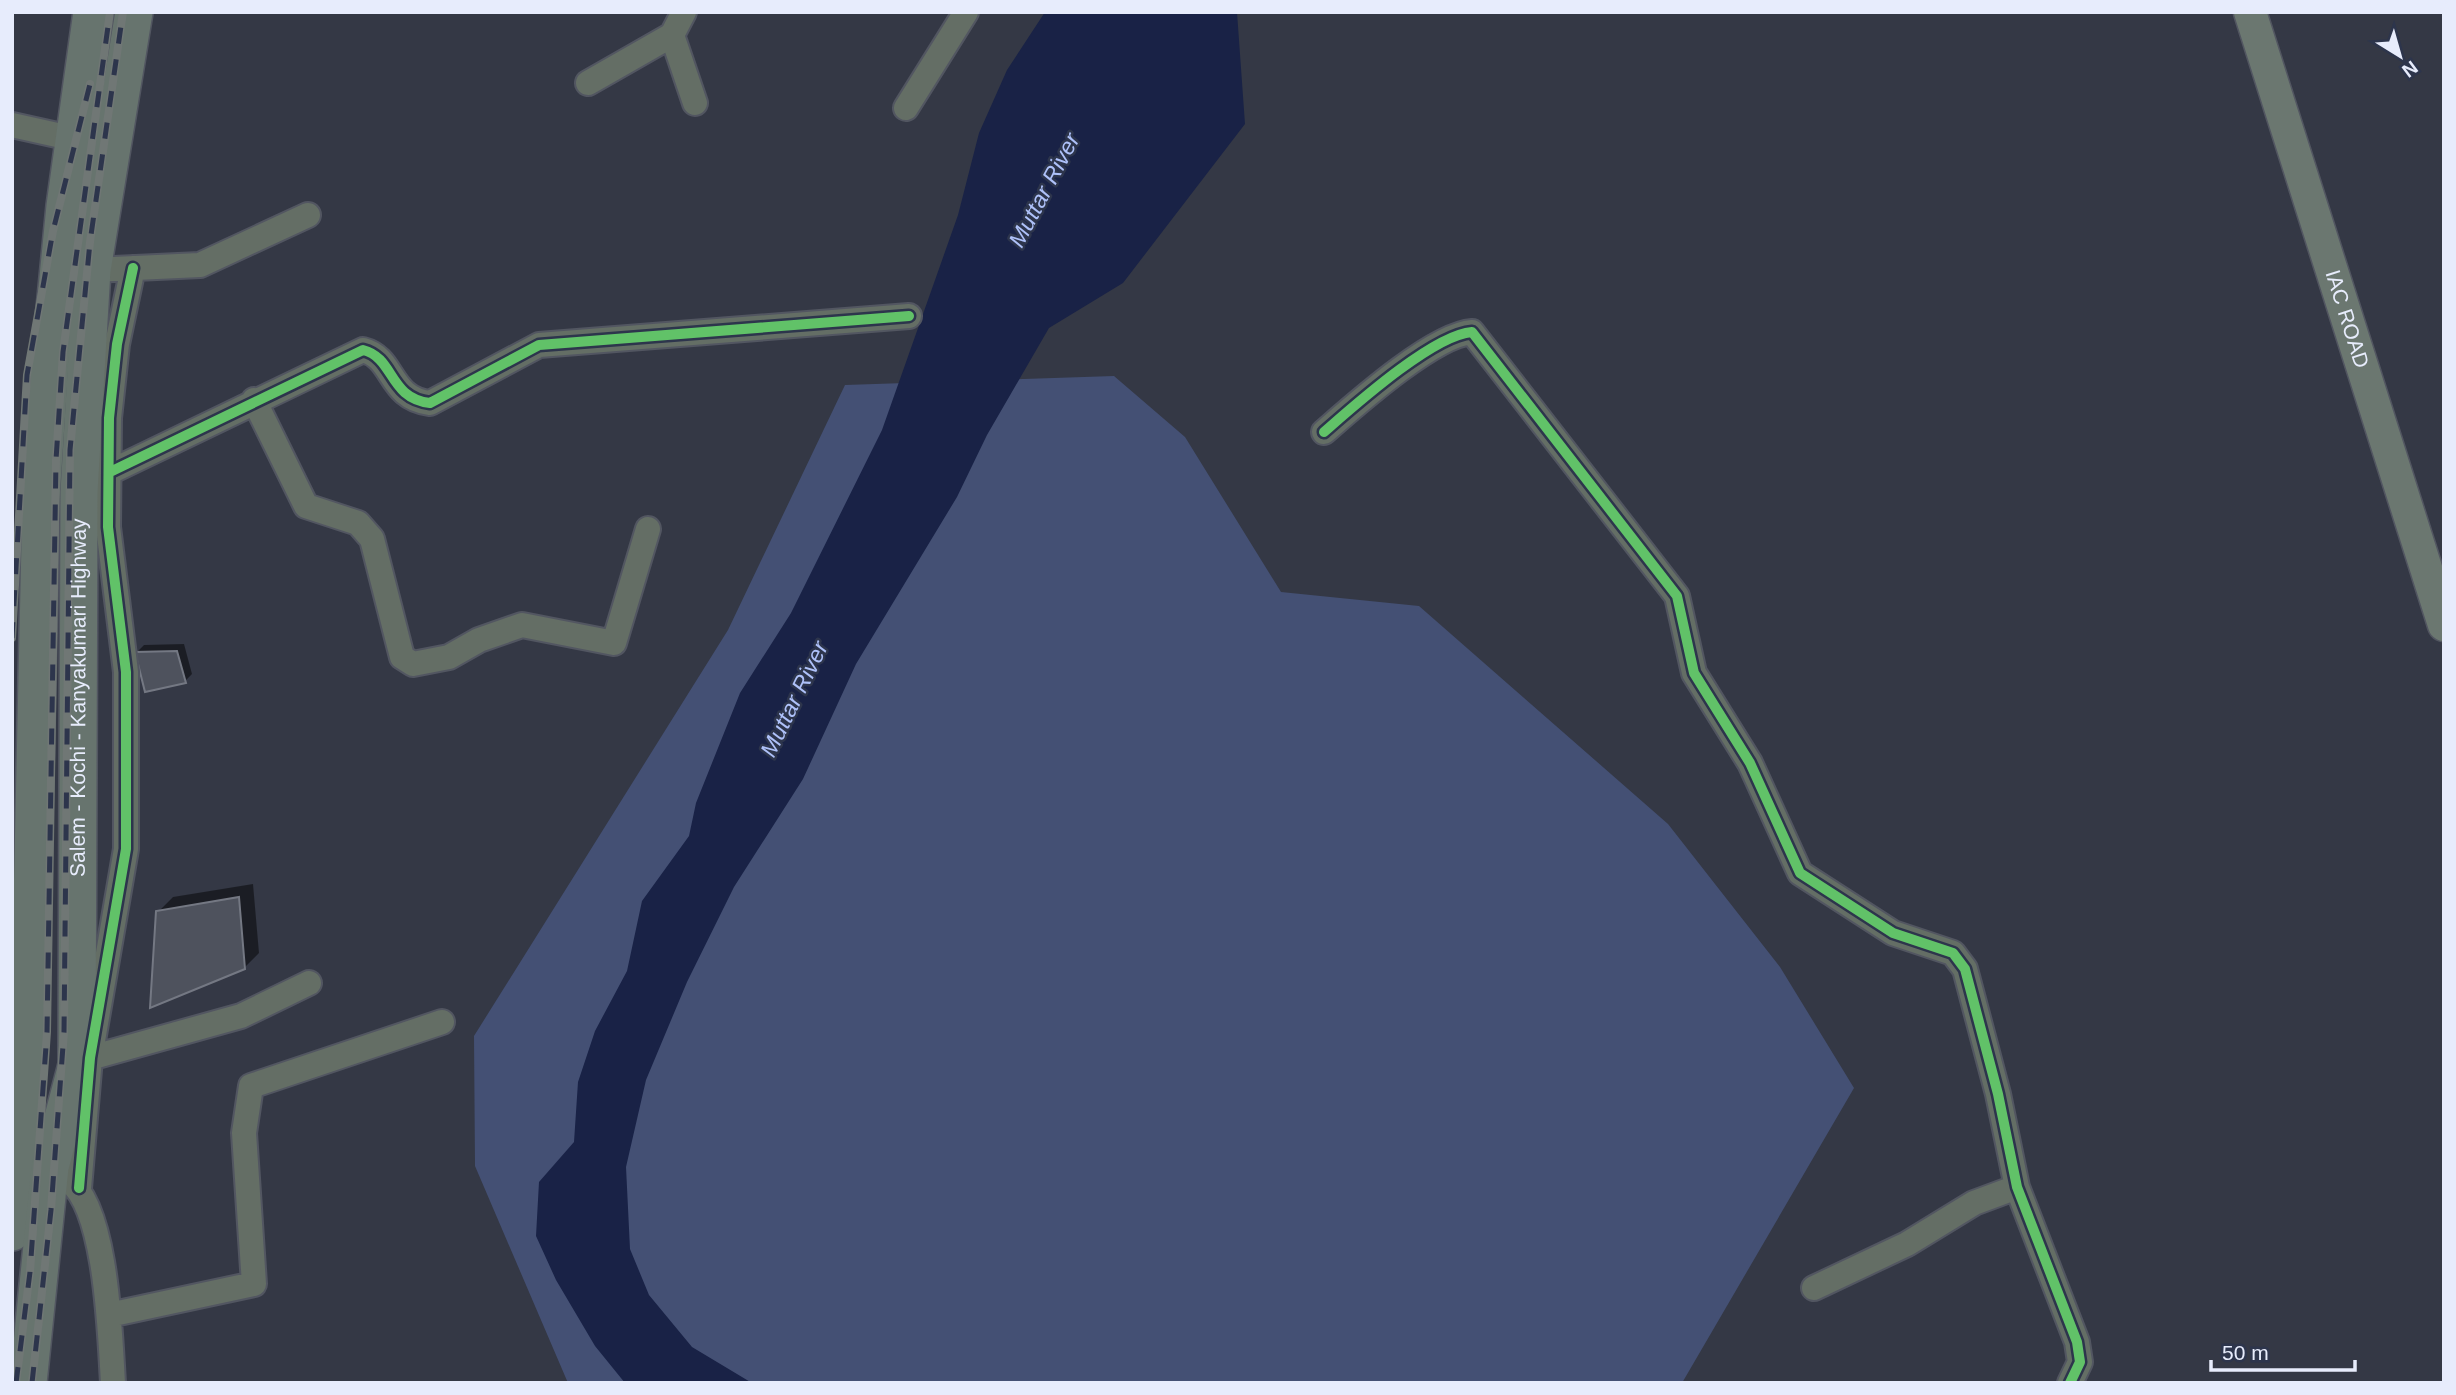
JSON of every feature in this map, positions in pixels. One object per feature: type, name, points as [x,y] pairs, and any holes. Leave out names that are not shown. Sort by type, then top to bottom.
[{"type":"highway","name":"Salem - Kochi - Kanyakumari Highway","points":[[12,1232],[31,948],[41,498],[51,349],[92,12]]},
{"type":"highway","name":"Salem - Kochi - Kanyakumari Highway","points":[[28,1383],[50,1167],[77,1065],[79,492],[92,270],[134,12]]},
{"type":"main road","name":"IAC ROAD","points":[[2250,12],[2444,625]]},
{"type":"street","points":[[589,83],[672,35],[684,12]]},
{"type":"street","points":[[906,108],[966,12]]},
{"type":"street","points":[[672,35],[695,103]]},
{"type":"street","points":[[12,125],[75,139]]},
{"type":"street","points":[[92,270],[200,265],[308,215]]},
{"type":"street","points":[[79,1188],[90,1058],[126,849],[126,673],[108,527],[109,418],[117,344],[133,268]]},
{"type":"street","points":[[110,472],[254,400],[363,351],[376,357],[402,393],[416,401],[429,403],[539,345],[909,316]]},
{"type":"street","points":[[1324,432],[1434,346],[1458,333],[1472,332],[1677,596],[1694,673],[1751,763],[1800,873],[1893,933],[1953,953],[1965,969],[1998,1094],[2017,1187],[2077,1342],[2080,1362],[2070,1383]]},
{"type":"street","points":[[254,400],[306,506],[358,523],[372,539],[402,657],[413,664],[449,657],[479,640],[522,625],[614,643],[648,529]]},
{"type":"street","points":[[90,1058],[241,1016],[309,983]]},
{"type":"street","points":[[109,1315],[254,1284],[244,1133],[251,1086],[442,1022]]},
{"type":"street","points":[[50,1167],[79,1188],[86,1201],[102,1263],[109,1315],[113,1383]]},
{"type":"street","points":[[1814,1288],[1907,1244],[1974,1203],[2017,1187]]},
{"type":"shaded area","points":[[1114,376],[1185,437],[1281,592],[1419,606],[1668,824],[1780,967],[1854,1088],[1682,1383],[568,1383],[475,1166],[474,1036],[728,630],[845,385]]},
{"type":"water","name":"Muttar River","points":[[1045,12],[1237,12],[1245,124],[1123,283],[1049,328],[987,435],[957,497],[856,664],[803,779],[734,887],[687,982],[646,1080],[626,1167],[630,1249],[649,1295],[692,1347],[752,1383],[625,1383],[595,1346],[556,1280],[536,1236],[539,1182],[574,1142],[578,1082],[595,1031],[627,971],[642,901],[689,836],[696,803],[740,693],[791,613],[882,430],[958,215],[979,133],[1007,70]]},
{"type":"building","points":[[177,651],[186,683],[145,692],[135,652]]},
{"type":"building","points":[[239,897],[245,969],[150,1008],[156,911]]},
{"type":"railway","points":[[16,1383],[30,1272],[47,1032],[56,460],[63,352],[110,12]]},
{"type":"railway","points":[[32,1383],[51,1210],[64,1032],[70,450],[90,242],[123,12]]},
{"type":"railway","points":[[12,638],[27,375],[53,231],[90,84]]},
{"type":"cycle path","points":[[79,1188],[90,1058],[126,849],[126,672],[108,527],[109,418],[117,344],[133,268]]},
{"type":"cycle path","points":[[110,472],[363,350],[381,361],[406,394],[416,400],[430,403],[539,345],[909,316]]},
{"type":"cycle path","points":[[1324,432],[1374,389],[1416,358],[1456,336],[1472,332],[1677,596],[1694,673],[1750,763],[1800,873],[1893,933],[1953,953],[1965,969],[1998,1094],[2017,1187],[2077,1342],[2080,1362],[2070,1383]]}]
